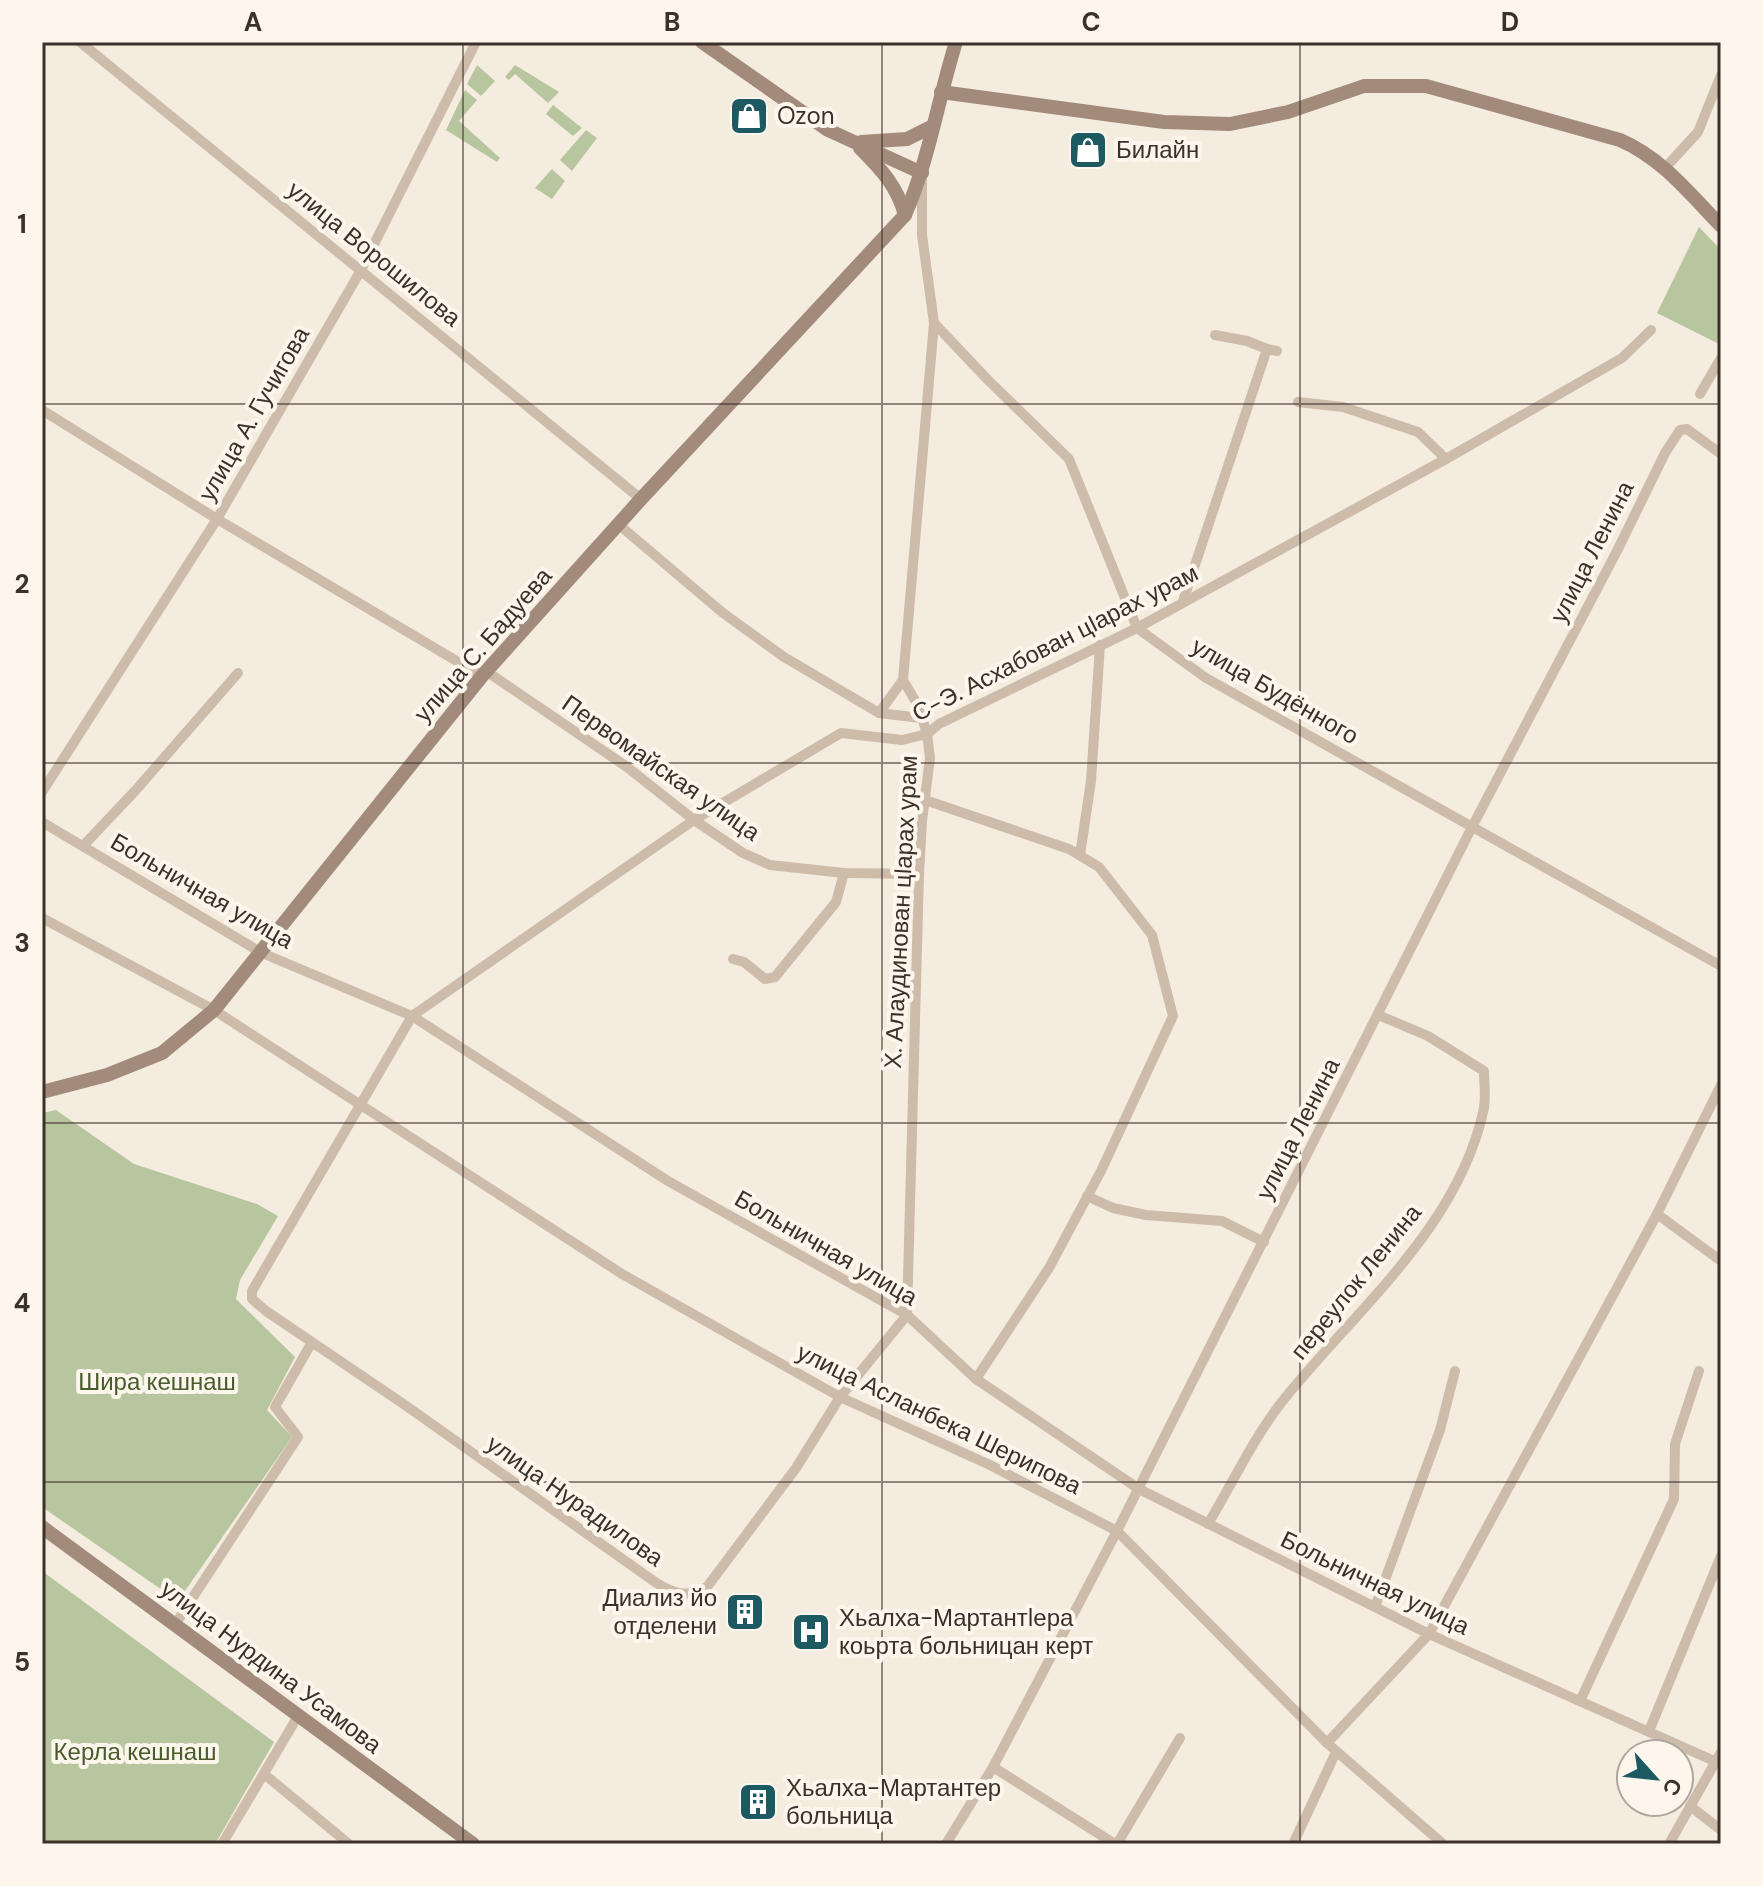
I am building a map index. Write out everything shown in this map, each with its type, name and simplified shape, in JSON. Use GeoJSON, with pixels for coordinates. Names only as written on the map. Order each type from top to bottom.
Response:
{"type":"FeatureCollection","features":[{"type":"Feature","properties":{"kind":"main road"},"geometry":{"type":"LineString","coordinates":[[702,42],[828,130],[922,173]]}},
{"type":"Feature","properties":{"kind":"main road","name":"улица С. Бадуева"},"geometry":{"type":"LineString","coordinates":[[42,1092],[107,1075],[162,1053],[214,1010],[484,673],[905,215],[922,173],[956,42]]}},
{"type":"Feature","properties":{"kind":"main road"},"geometry":{"type":"LineString","coordinates":[[941,92],[1164,122],[1230,124],[1288,112],[1364,86],[1426,86],[1620,140],[1641,149],[1665,168],[1721,226]]}},
{"type":"Feature","properties":{"kind":"main road"},"geometry":{"type":"LineString","coordinates":[[854,142],[907,139],[933,126]]}},
{"type":"Feature","properties":{"kind":"main road"},"geometry":{"type":"LineString","coordinates":[[854,142],[891,181],[900,196],[905,215]]}},
{"type":"Feature","properties":{"kind":"main road","name":"улица Нурдина Усамова"},"geometry":{"type":"LineString","coordinates":[[42,1527],[473,1844]]}},
{"type":"Feature","properties":{"kind":"street","name":"улица Ворошилова"},"geometry":{"type":"LineString","coordinates":[[80,42],[641,499]]}},
{"type":"Feature","properties":{"kind":"street","name":"улица А. Гучигова"},"geometry":{"type":"LineString","coordinates":[[42,792],[217,519],[361,270],[476,42]]}},
{"type":"Feature","properties":{"kind":"street"},"geometry":{"type":"LineString","coordinates":[[1665,168],[1698,132],[1721,75]]}},
{"type":"Feature","properties":{"kind":"street"},"geometry":{"type":"LineString","coordinates":[[879,713],[903,680],[934,323],[922,235],[922,173]]}},
{"type":"Feature","properties":{"kind":"street"},"geometry":{"type":"LineString","coordinates":[[934,323],[1069,459],[1137,628]]}},
{"type":"Feature","properties":{"kind":"street","name":"С-Э. Асхабован цIарах урам"},"geometry":{"type":"LineString","coordinates":[[312,1342],[266,1311],[252,1299],[252,1291],[412,1016],[694,820],[841,733],[902,740],[927,734],[939,724],[1137,628],[1446,459],[1622,358],[1651,330]]}},
{"type":"Feature","properties":{"kind":"street"},"geometry":{"type":"LineString","coordinates":[[1183,601],[1272,350],[1215,335]]}},
{"type":"Feature","properties":{"kind":"street"},"geometry":{"type":"LineString","coordinates":[[1700,394],[1721,358]]}},
{"type":"Feature","properties":{"kind":"street"},"geometry":{"type":"LineString","coordinates":[[1298,402],[1343,407],[1418,432],[1446,459]]}},
{"type":"Feature","properties":{"kind":"street","name":"Первомайская улица"},"geometry":{"type":"LineString","coordinates":[[42,410],[217,519],[484,673],[627,767],[694,820],[743,853],[770,865],[844,873],[919,874]]}},
{"type":"Feature","properties":{"kind":"street","name":"улица Ленина"},"geometry":{"type":"LineString","coordinates":[[946,1844],[993,1767],[1139,1489],[1472,827],[1611,563],[1665,453],[1680,430],[1687,429],[1721,454]]}},
{"type":"Feature","properties":{"kind":"street"},"geometry":{"type":"LineString","coordinates":[[618,524],[723,613],[826,683],[879,713],[921,718]]}},
{"type":"Feature","properties":{"kind":"street","name":"улица Будённого"},"geometry":{"type":"LineString","coordinates":[[1137,628],[1206,678],[1721,966]]}},
{"type":"Feature","properties":{"kind":"street"},"geometry":{"type":"LineString","coordinates":[[1080,855],[1091,781],[1100,645]]}},
{"type":"Feature","properties":{"kind":"street"},"geometry":{"type":"LineString","coordinates":[[83,846],[238,673]]}},
{"type":"Feature","properties":{"kind":"street","name":"Х. Алаудинован цIарах урам"},"geometry":{"type":"LineString","coordinates":[[903,680],[919,707],[930,758],[919,874],[907,1315]]}},
{"type":"Feature","properties":{"kind":"street"},"geometry":{"type":"LineString","coordinates":[[925,800],[1069,849],[1099,867],[1152,935],[1173,1016],[1049,1268],[976,1379]]}},
{"type":"Feature","properties":{"kind":"street","name":"Больничная улица"},"geometry":{"type":"LineString","coordinates":[[42,822],[262,953],[412,1016],[668,1181],[907,1315],[976,1379],[1139,1489],[1429,1634],[1719,1759]]}},
{"type":"Feature","properties":{"kind":"street"},"geometry":{"type":"LineString","coordinates":[[733,959],[744,962],[765,979],[775,977],[836,902],[844,873]]}},
{"type":"Feature","properties":{"kind":"street","name":"улица Асланбека Шерипова"},"geometry":{"type":"LineString","coordinates":[[42,918],[214,1010],[622,1274],[840,1397],[990,1465],[1117,1531],[1336,1752],[1443,1844]]}},
{"type":"Feature","properties":{"kind":"street","name":"переулок Ленина"},"geometry":{"type":"LineString","coordinates":[[1208,1524],[1279,1406],[1408,1256],[1447,1201],[1470,1150],[1484,1106],[1484,1071],[1428,1036],[1378,1015]]}},
{"type":"Feature","properties":{"kind":"street"},"geometry":{"type":"LineString","coordinates":[[1327,1743],[1429,1634],[1657,1214],[1721,1085]]}},
{"type":"Feature","properties":{"kind":"street"},"geometry":{"type":"LineString","coordinates":[[1087,1196],[1113,1208],[1146,1215],[1222,1221],[1264,1242]]}},
{"type":"Feature","properties":{"kind":"street"},"geometry":{"type":"LineString","coordinates":[[1657,1214],[1721,1261]]}},
{"type":"Feature","properties":{"kind":"street"},"geometry":{"type":"LineString","coordinates":[[840,1397],[907,1315]]}},
{"type":"Feature","properties":{"kind":"street"},"geometry":{"type":"LineString","coordinates":[[176,1623],[298,1437],[275,1407],[312,1342]]}},
{"type":"Feature","properties":{"kind":"street","name":"улица Нурадилова"},"geometry":{"type":"LineString","coordinates":[[312,1342],[668,1591],[683,1595],[694,1594],[707,1587],[796,1468],[840,1397]]}},
{"type":"Feature","properties":{"kind":"street"},"geometry":{"type":"LineString","coordinates":[[1375,1607],[1440,1430],[1455,1371]]}},
{"type":"Feature","properties":{"kind":"street"},"geometry":{"type":"LineString","coordinates":[[1580,1701],[1674,1499],[1675,1444],[1699,1371]]}},
{"type":"Feature","properties":{"kind":"street"},"geometry":{"type":"LineString","coordinates":[[1649,1731],[1721,1556]]}},
{"type":"Feature","properties":{"kind":"street"},"geometry":{"type":"LineString","coordinates":[[222,1844],[298,1716]]}},
{"type":"Feature","properties":{"kind":"street"},"geometry":{"type":"LineString","coordinates":[[993,1767],[1116,1844],[1180,1738]]}},
{"type":"Feature","properties":{"kind":"street"},"geometry":{"type":"LineString","coordinates":[[1293,1844],[1336,1752]]}},
{"type":"Feature","properties":{"kind":"street"},"geometry":{"type":"LineString","coordinates":[[1695,1798],[1719,1759]]}},
{"type":"Feature","properties":{"kind":"street"},"geometry":{"type":"LineString","coordinates":[[264,1774],[349,1844]]}},
{"type":"Feature","properties":{"kind":"street"},"geometry":{"type":"LineString","coordinates":[[1695,1810],[1721,1830]]}},
{"type":"Feature","properties":{"kind":"street"},"geometry":{"type":"LineString","coordinates":[[1669,1844],[1683,1818]]}},
{"type":"Feature","properties":{"kind":"green space"},"geometry":{"type":"Polygon","coordinates":[[[477,65],[495,81],[481,96],[467,84],[477,65]]]}},
{"type":"Feature","properties":{"kind":"green space"},"geometry":{"type":"Polygon","coordinates":[[[515,65],[559,92],[548,103],[515,74],[509,80],[505,77],[515,65]]]}},
{"type":"Feature","properties":{"kind":"green space"},"geometry":{"type":"Polygon","coordinates":[[[465,90],[477,100],[459,121],[500,158],[497,162],[446,130],[465,90]]]}},
{"type":"Feature","properties":{"kind":"green space"},"geometry":{"type":"Polygon","coordinates":[[[553,105],[582,128],[573,136],[546,114],[553,105]]]}},
{"type":"Feature","properties":{"kind":"green space"},"geometry":{"type":"Polygon","coordinates":[[[586,130],[597,138],[572,171],[560,160],[586,130]]]}},
{"type":"Feature","properties":{"kind":"green space"},"geometry":{"type":"Polygon","coordinates":[[[552,169],[565,181],[552,199],[535,188],[552,169]]]}},
{"type":"Feature","properties":{"kind":"green space"},"geometry":{"type":"Polygon","coordinates":[[[1699,227],[1721,250],[1721,345],[1657,313],[1699,227]]]}},
{"type":"Feature","properties":{"kind":"green space","name":"Шира кешнаш"},"geometry":{"type":"Polygon","coordinates":[[[56,1110],[134,1164],[257,1204],[278,1216],[240,1280],[236,1299],[295,1357],[267,1410],[292,1437],[178,1601],[42,1507],[42,1113],[56,1110]]]}},
{"type":"Feature","properties":{"kind":"green space","name":"Керла кешнаш"},"geometry":{"type":"Polygon","coordinates":[[[42,1571],[274,1742],[215,1844],[42,1844],[42,1571]]]}},
{"type":"Feature","properties":{"kind":"place","name":"Ozon"},"geometry":{"type":"Point","coordinates":[749,116]}},
{"type":"Feature","properties":{"kind":"place","name":"Билайн"},"geometry":{"type":"Point","coordinates":[1088,150]}},
{"type":"Feature","properties":{"kind":"place","name":"Диализ йо отделени"},"geometry":{"type":"Point","coordinates":[745,1612]}},
{"type":"Feature","properties":{"kind":"place","name":"Хьалха-МартантIера коьрта больницан керт"},"geometry":{"type":"Point","coordinates":[811,1632]}},
{"type":"Feature","properties":{"kind":"place","name":"Хьалха-Мартантер больница"},"geometry":{"type":"Point","coordinates":[758,1802]}}]}
